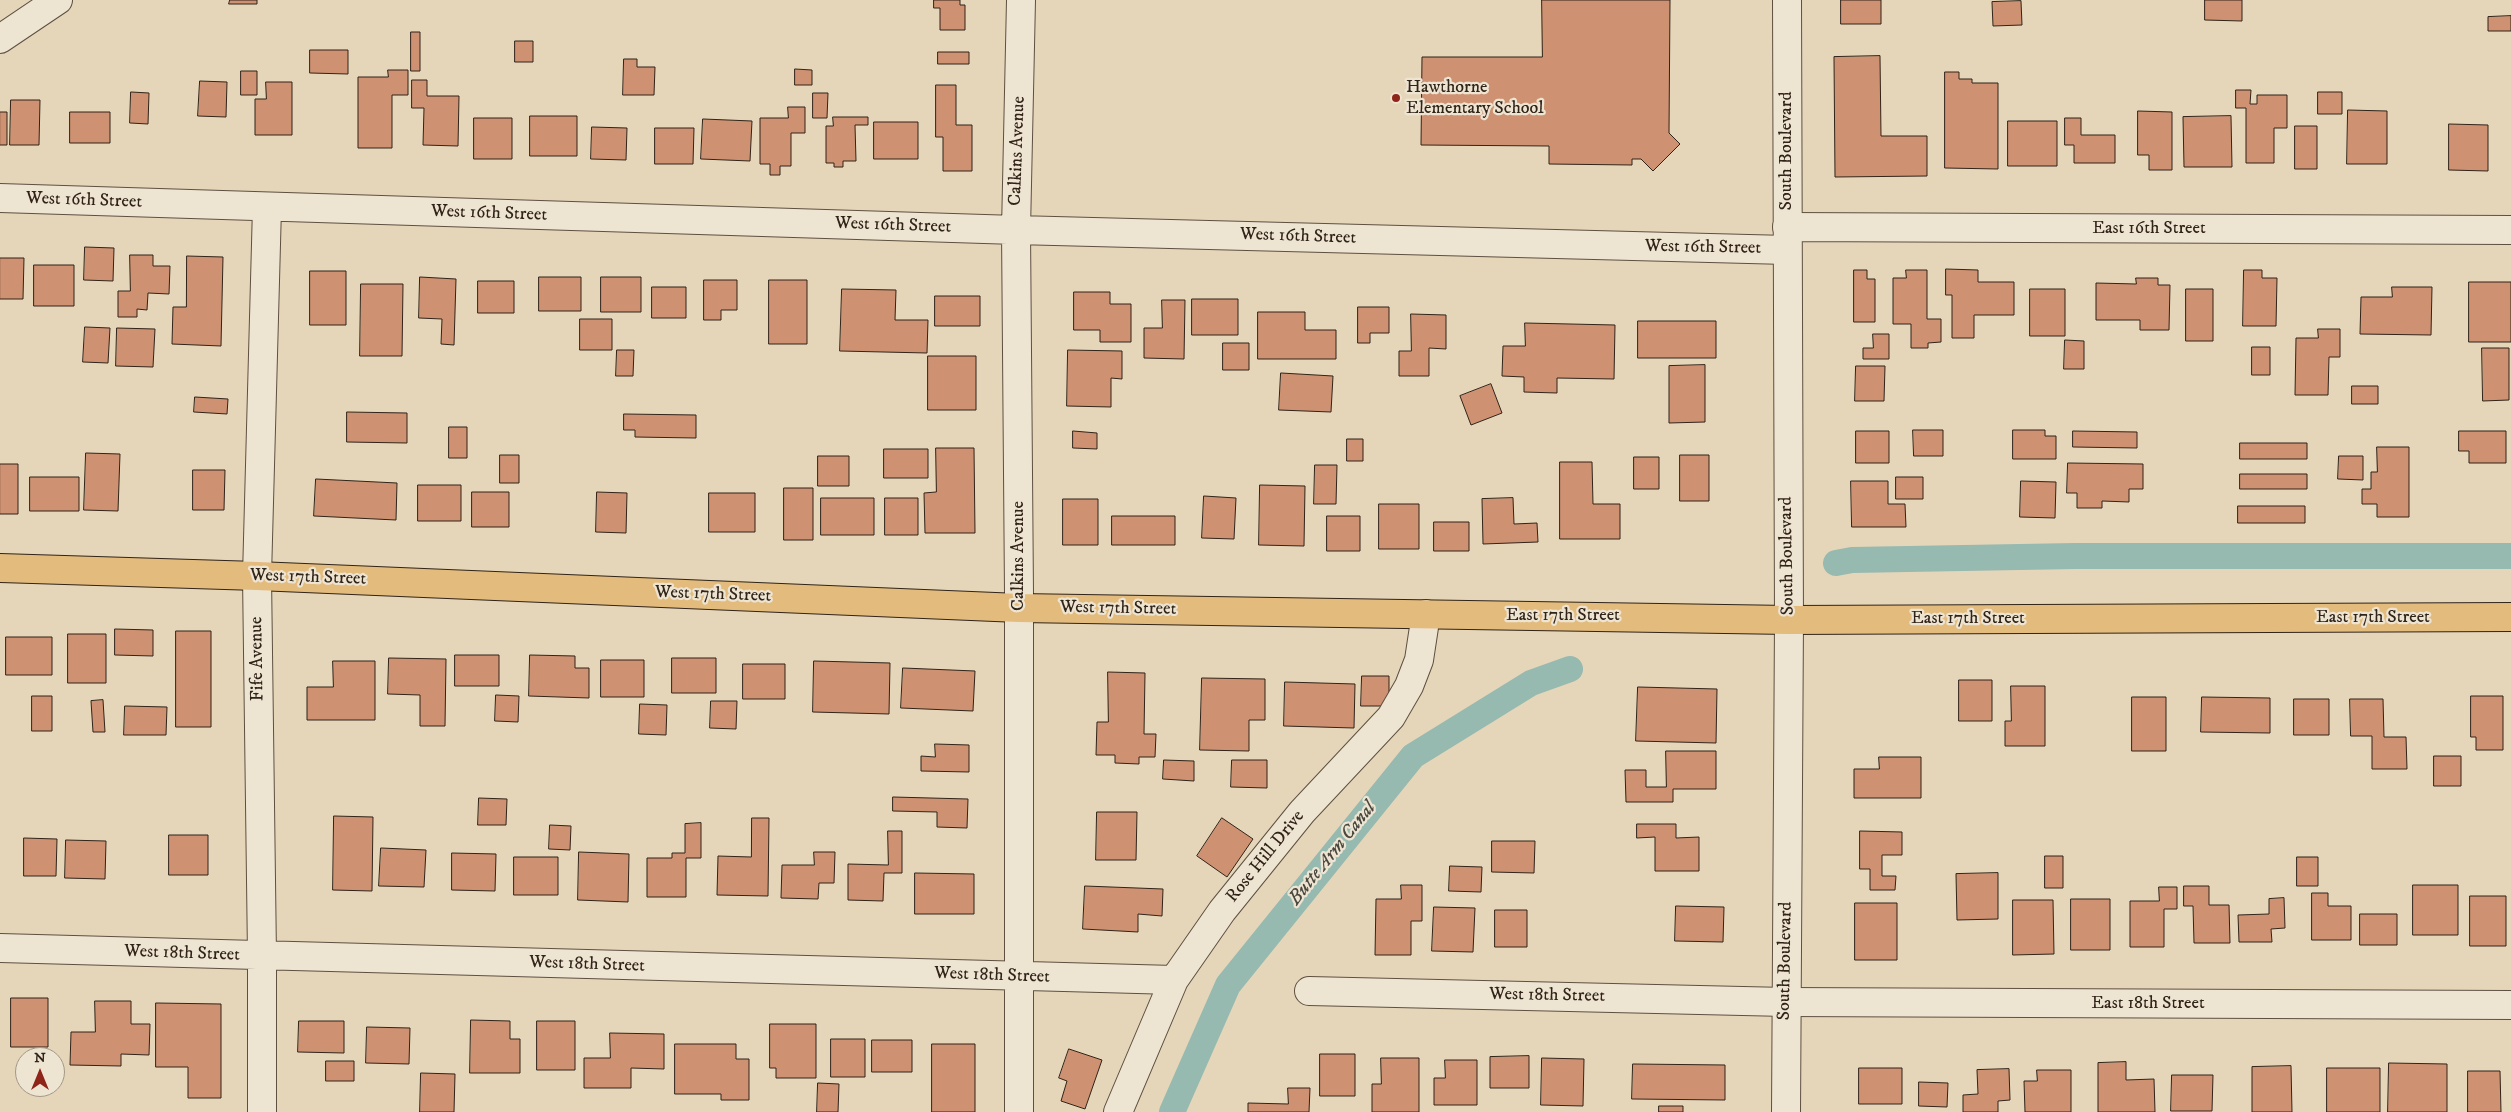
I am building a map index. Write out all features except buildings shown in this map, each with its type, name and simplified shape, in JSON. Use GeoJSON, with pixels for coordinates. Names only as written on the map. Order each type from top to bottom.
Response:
{"type":"FeatureCollection","features":[{"type":"Feature","properties":{"kind":"main road","name":"West 17th Street"},"geometry":{"type":"LineString","coordinates":[[0,568],[257,576],[1019,608],[1426,614]]}},
{"type":"Feature","properties":{"kind":"main road","name":"East 17th Street"},"geometry":{"type":"LineString","coordinates":[[1426,614],[1789,620],[2511,617]]}},
{"type":"Feature","properties":{"kind":"street"},"geometry":{"type":"LineString","coordinates":[[0,39],[58,0]]}},
{"type":"Feature","properties":{"kind":"street","name":"Calkins Avenue"},"geometry":{"type":"LineString","coordinates":[[1019,1112],[1019,608],[1016,230],[1021,0]]}},
{"type":"Feature","properties":{"kind":"street","name":"South Boulevard"},"geometry":{"type":"LineString","coordinates":[[1786,1112],[1789,620],[1787,0]]}},
{"type":"Feature","properties":{"kind":"street","name":"West 16th Street"},"geometry":{"type":"LineString","coordinates":[[0,198],[1016,230],[1787,239]]}},
{"type":"Feature","properties":{"kind":"street","name":"Fife Avenue"},"geometry":{"type":"LineString","coordinates":[[262,1112],[257,576],[267,207]]}},
{"type":"Feature","properties":{"kind":"street","name":"East 16th Street"},"geometry":{"type":"LineString","coordinates":[[1787,239],[2511,230]]}},
{"type":"Feature","properties":{"kind":"street","name":"Rose Hill Drive"},"geometry":{"type":"LineString","coordinates":[[1118,1112],[1174,980],[1222,912],[1283,835],[1390,717],[1409,686],[1419,660],[1426,614]]}},
{"type":"Feature","properties":{"kind":"street","name":"West 18th Street"},"geometry":{"type":"LineString","coordinates":[[0,948],[1174,980]]}},
{"type":"Feature","properties":{"kind":"street","name":"West 18th Street"},"geometry":{"type":"LineString","coordinates":[[1309,991],[1786,1002]]}},
{"type":"Feature","properties":{"kind":"street","name":"East 18th Street"},"geometry":{"type":"LineString","coordinates":[[1786,1002],[2511,1006]]}},
{"type":"Feature","properties":{"kind":"waterway"},"geometry":{"type":"LineString","coordinates":[[1836,563],[1852,560],[2076,556],[2511,556]]}},
{"type":"Feature","properties":{"kind":"waterway","name":"Butte Arm Canal"},"geometry":{"type":"LineString","coordinates":[[1172,1112],[1228,985],[1413,756],[1531,683],[1570,669]]}},
{"type":"Feature","properties":{"kind":"place","name":"Hawthorne Elementary School"},"geometry":{"type":"Point","coordinates":[1396,98]}}]}
